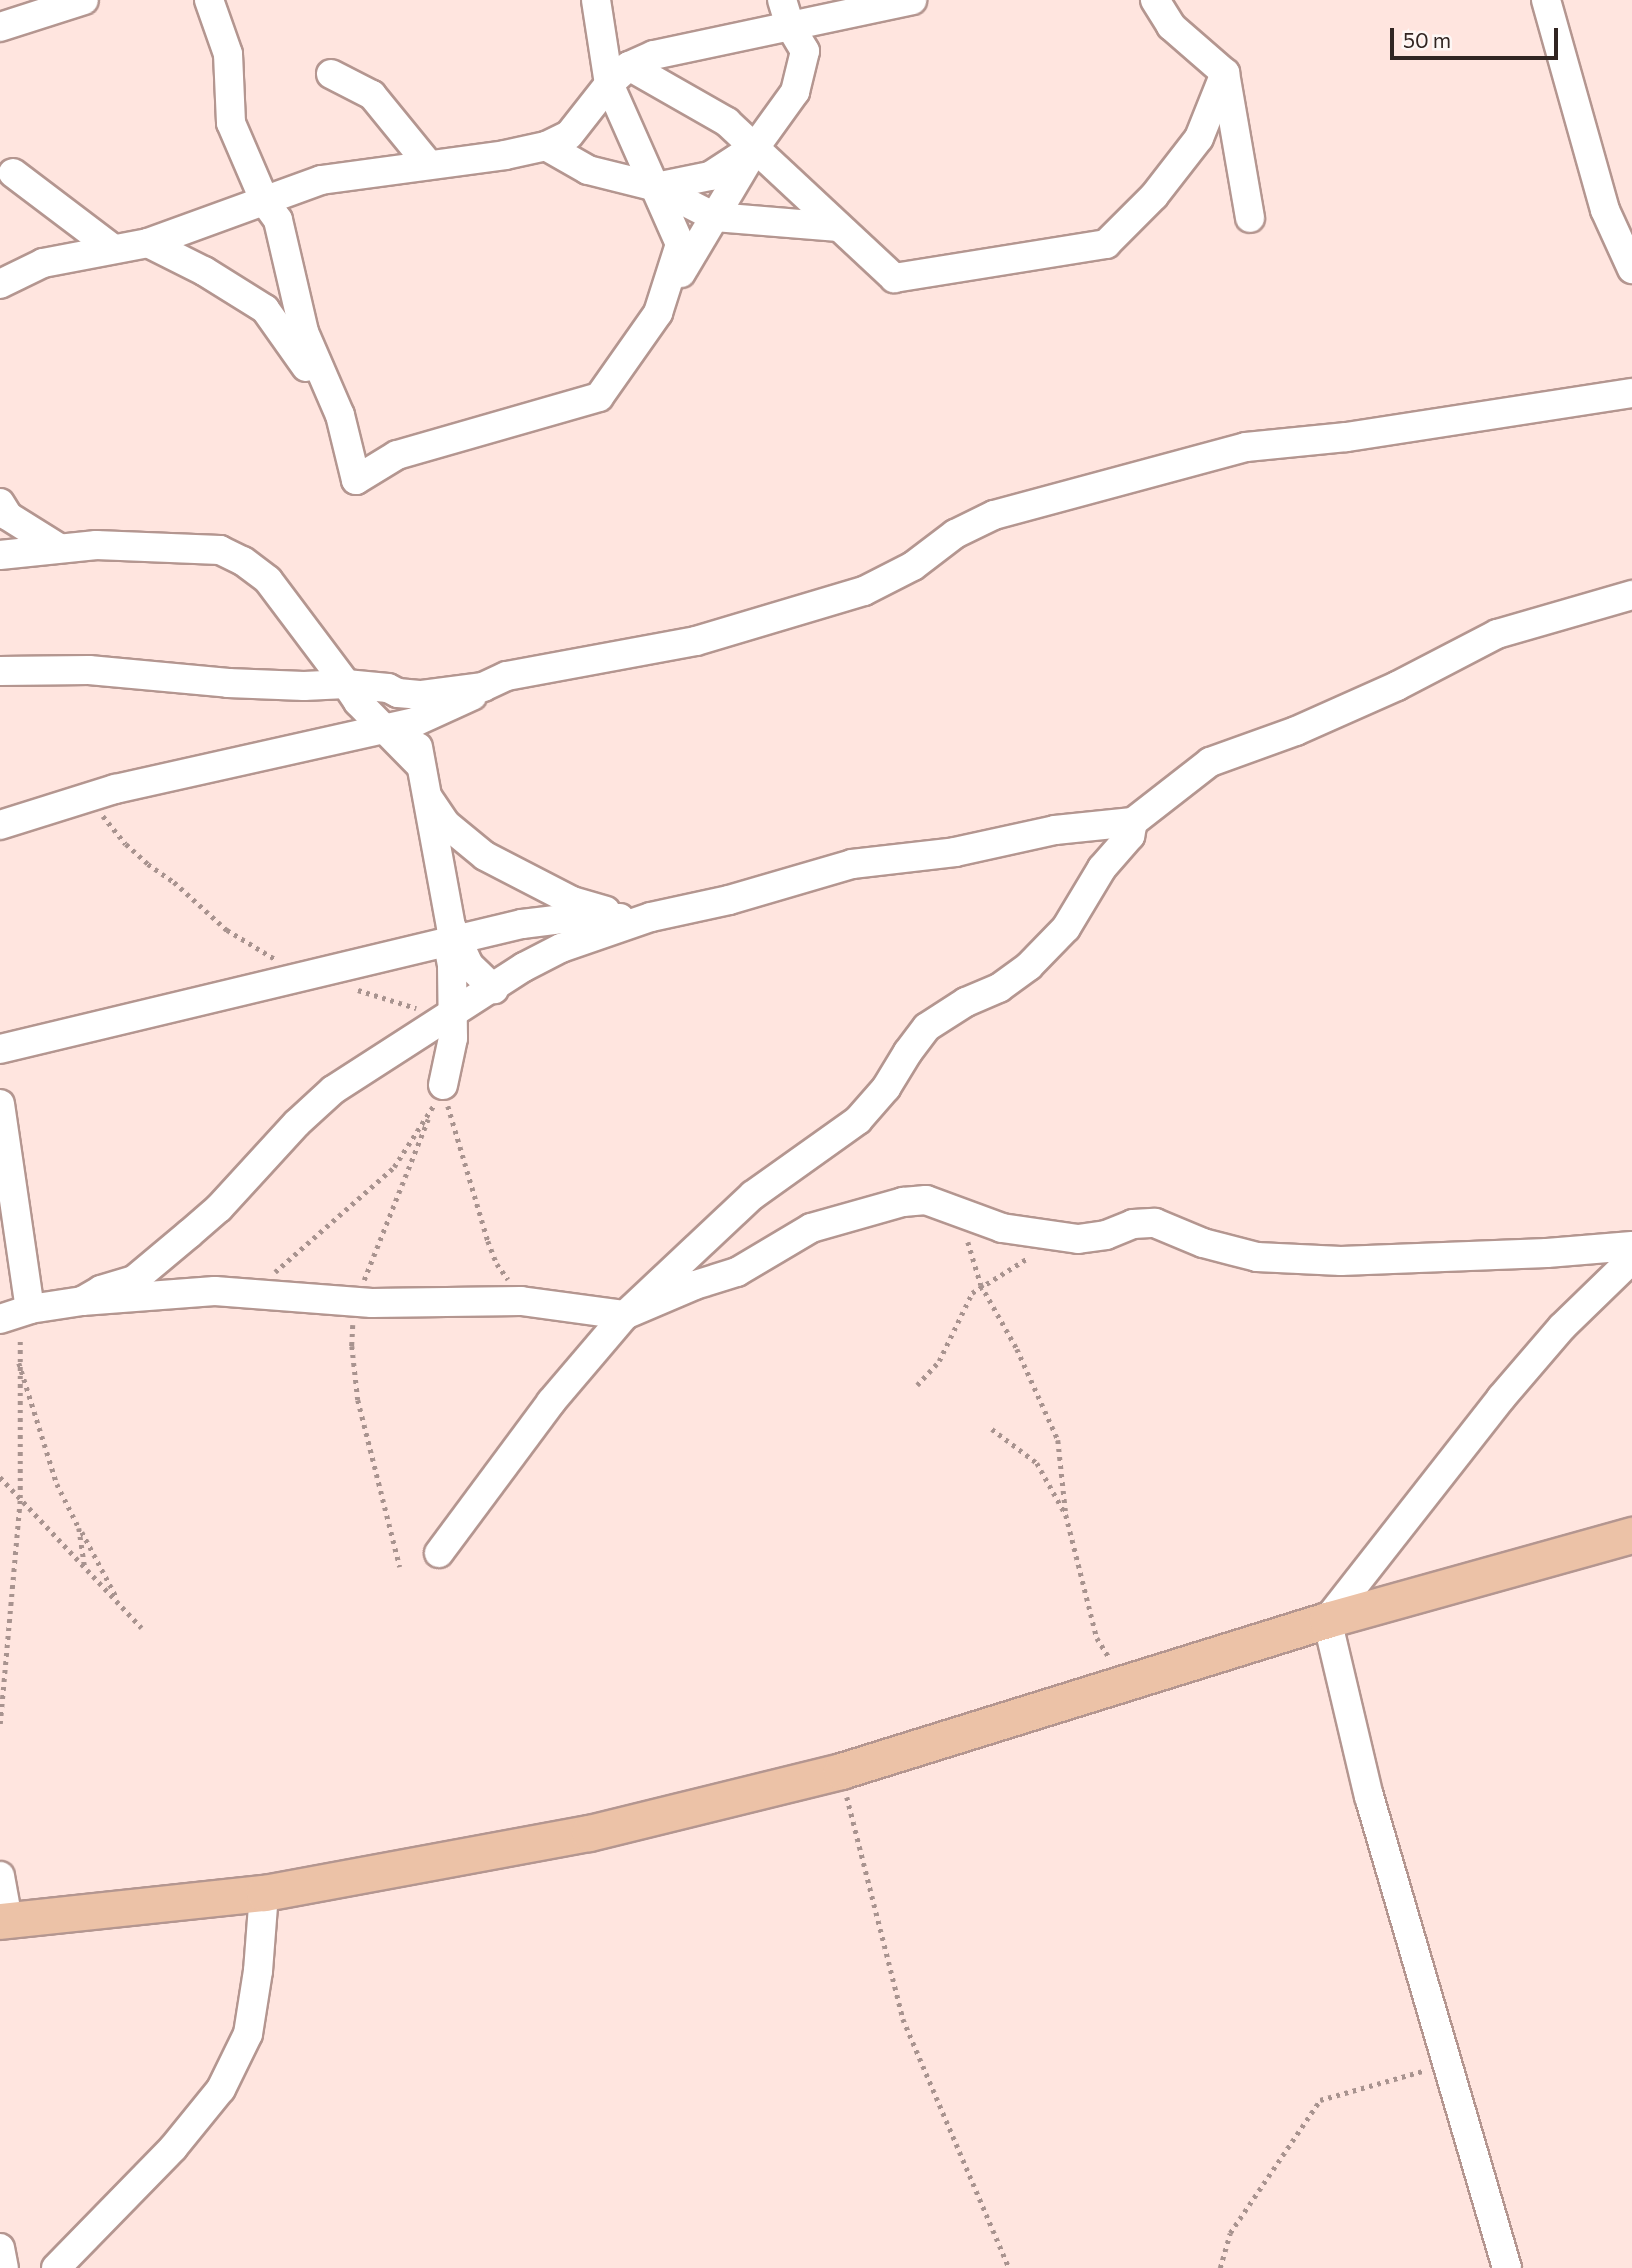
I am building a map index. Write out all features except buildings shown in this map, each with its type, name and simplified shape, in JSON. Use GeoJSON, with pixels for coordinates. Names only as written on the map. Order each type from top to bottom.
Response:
{"type":"FeatureCollection","features":[{"type":"Feature","properties":{"kind":"main road"},"geometry":{"type":"LineString","coordinates":[[4,1920],[264,1894],[589,1833],[841,1772],[1327,1620],[1632,1535]]}},
{"type":"Feature","properties":{"kind":"street"},"geometry":{"type":"LineString","coordinates":[[0,27],[84,0]]}},
{"type":"Feature","properties":{"kind":"street"},"geometry":{"type":"LineString","coordinates":[[209,0],[228,54],[231,123],[265,202],[278,220],[304,332],[340,415],[356,480],[397,454],[599,397],[658,313],[757,146],[795,92],[805,51],[786,13]]}},
{"type":"Feature","properties":{"kind":"street"},"geometry":{"type":"LineString","coordinates":[[596,0],[656,187],[680,244],[658,313]]}},
{"type":"Feature","properties":{"kind":"street"},"geometry":{"type":"LineString","coordinates":[[0,284],[43,263],[148,243],[321,180],[505,155],[546,146],[569,135],[619,75],[654,55],[786,13],[912,0]]}},
{"type":"Feature","properties":{"kind":"street"},"geometry":{"type":"LineString","coordinates":[[1155,0],[1171,26],[1225,73],[1250,218]]}},
{"type":"Feature","properties":{"kind":"street"},"geometry":{"type":"LineString","coordinates":[[1546,0],[1605,210],[1632,269]]}},
{"type":"Feature","properties":{"kind":"street"},"geometry":{"type":"LineString","coordinates":[[619,75],[727,122],[757,146],[836,226],[894,278],[1106,244],[1154,196],[1199,138],[1225,73]]}},
{"type":"Feature","properties":{"kind":"street"},"geometry":{"type":"LineString","coordinates":[[331,74],[373,95],[429,165]]}},
{"type":"Feature","properties":{"kind":"street"},"geometry":{"type":"LineString","coordinates":[[546,146],[588,170],[656,187],[715,217],[836,226]]}},
{"type":"Feature","properties":{"kind":"street"},"geometry":{"type":"LineString","coordinates":[[656,187],[710,176],[757,146]]}},
{"type":"Feature","properties":{"kind":"street"},"geometry":{"type":"LineString","coordinates":[[13,173],[113,248]]}},
{"type":"Feature","properties":{"kind":"street"},"geometry":{"type":"LineString","coordinates":[[148,243],[204,271],[265,309],[340,415]]}},
{"type":"Feature","properties":{"kind":"street"},"geometry":{"type":"LineString","coordinates":[[0,671],[89,670],[228,682],[304,686],[346,684],[422,695],[483,687],[518,674],[584,664],[696,641],[864,591],[913,566],[955,534],[994,515],[1246,447],[1347,437],[1632,393]]}},
{"type":"Feature","properties":{"kind":"street"},"geometry":{"type":"LineString","coordinates":[[0,503],[8,516],[59,548]]}},
{"type":"Feature","properties":{"kind":"street"},"geometry":{"type":"LineString","coordinates":[[0,555],[96,545],[220,550],[243,561],[268,580],[358,702],[419,764]]}},
{"type":"Feature","properties":{"kind":"street"},"geometry":{"type":"LineString","coordinates":[[82,1301],[101,1290],[134,1279],[219,1208],[318,1101],[360,1071],[494,989],[524,967],[561,948],[651,917],[729,901],[852,864],[955,852],[1055,830],[1133,822],[1210,762],[1296,731],[1397,686],[1497,634],[1632,595]]}},
{"type":"Feature","properties":{"kind":"street"},"geometry":{"type":"LineString","coordinates":[[0,825],[115,789],[415,722],[463,701],[483,687]]}},
{"type":"Feature","properties":{"kind":"street"},"geometry":{"type":"LineString","coordinates":[[398,693],[415,722],[419,764],[427,795],[452,942],[453,1038],[443,1085]]}},
{"type":"Feature","properties":{"kind":"street"},"geometry":{"type":"LineString","coordinates":[[427,795],[446,824],[485,856],[572,901],[607,911],[651,917]]}},
{"type":"Feature","properties":{"kind":"street"},"geometry":{"type":"LineString","coordinates":[[439,1553],[551,1402],[625,1315],[753,1195],[858,1120],[886,1088],[927,1027],[966,1002],[999,988],[1029,966],[1066,928],[1102,868],[1130,836],[1133,822]]}},
{"type":"Feature","properties":{"kind":"street"},"geometry":{"type":"LineString","coordinates":[[0,1049],[452,942],[562,919],[651,917]]}},
{"type":"Feature","properties":{"kind":"street"},"geometry":{"type":"LineString","coordinates":[[452,942],[494,989]]}},
{"type":"Feature","properties":{"kind":"street"},"geometry":{"type":"LineString","coordinates":[[0,1104],[30,1309]]}},
{"type":"Feature","properties":{"kind":"street"},"geometry":{"type":"LineString","coordinates":[[0,1319],[30,1309],[82,1301],[215,1291],[355,1301],[521,1301],[625,1315],[695,1285],[737,1272],[811,1228],[903,1202],[926,1200],[1002,1228],[1077,1239],[1106,1235],[1133,1224],[1155,1223],[1203,1243],[1257,1257],[1341,1261],[1547,1253],[1632,1246]]}},
{"type":"Feature","properties":{"kind":"street"},"geometry":{"type":"LineString","coordinates":[[1507,2268],[1369,1797],[1327,1620],[1501,1398],[1562,1327],[1632,1259]]}},
{"type":"Feature","properties":{"kind":"street"},"geometry":{"type":"LineString","coordinates":[[0,1876],[4,1920]]}},
{"type":"Feature","properties":{"kind":"street"},"geometry":{"type":"LineString","coordinates":[[56,2268],[173,2148],[220,2089],[247,2034],[258,1971],[264,1894]]}},
{"type":"Feature","properties":{"kind":"street"},"geometry":{"type":"LineString","coordinates":[[0,2248],[4,2268]]}},
{"type":"Feature","properties":{"kind":"path"},"geometry":{"type":"LineString","coordinates":[[82,800],[97,809],[126,844],[148,864],[174,882],[227,930],[307,977]]}},
{"type":"Feature","properties":{"kind":"path"},"geometry":{"type":"LineString","coordinates":[[355,989],[410,1007],[452,1015]]}},
{"type":"Feature","properties":{"kind":"path"},"geometry":{"type":"LineString","coordinates":[[400,1567],[358,1400],[352,1346],[355,1301],[443,1085]]}},
{"type":"Feature","properties":{"kind":"path"},"geometry":{"type":"LineString","coordinates":[[443,1085],[488,1241],[497,1264],[521,1301]]}},
{"type":"Feature","properties":{"kind":"path"},"geometry":{"type":"LineString","coordinates":[[269,1277],[394,1167],[428,1119]]}},
{"type":"Feature","properties":{"kind":"path"},"geometry":{"type":"LineString","coordinates":[[951,1210],[966,1237],[981,1285],[1017,1349],[1058,1440],[1066,1515],[1097,1638],[1125,1683]]}},
{"type":"Feature","properties":{"kind":"path"},"geometry":{"type":"LineString","coordinates":[[917,1385],[939,1361],[964,1304],[981,1285],[1034,1256]]}},
{"type":"Feature","properties":{"kind":"path"},"geometry":{"type":"LineString","coordinates":[[0,1724],[20,1498],[18,1343],[30,1309]]}},
{"type":"Feature","properties":{"kind":"path"},"geometry":{"type":"LineString","coordinates":[[18,1359],[35,1404],[57,1485],[121,1606]]}},
{"type":"Feature","properties":{"kind":"path"},"geometry":{"type":"LineString","coordinates":[[992,1429],[1037,1463],[1066,1515]]}},
{"type":"Feature","properties":{"kind":"path"},"geometry":{"type":"LineString","coordinates":[[0,1477],[142,1628]]}},
{"type":"Feature","properties":{"kind":"path"},"geometry":{"type":"LineString","coordinates":[[79,1528],[85,1568]]}},
{"type":"Feature","properties":{"kind":"path"},"geometry":{"type":"LineString","coordinates":[[841,1772],[903,2019],[1009,2268]]}},
{"type":"Feature","properties":{"kind":"path"},"geometry":{"type":"LineString","coordinates":[[1220,2268],[1230,2233],[1320,2100],[1447,2064]]}}]}
